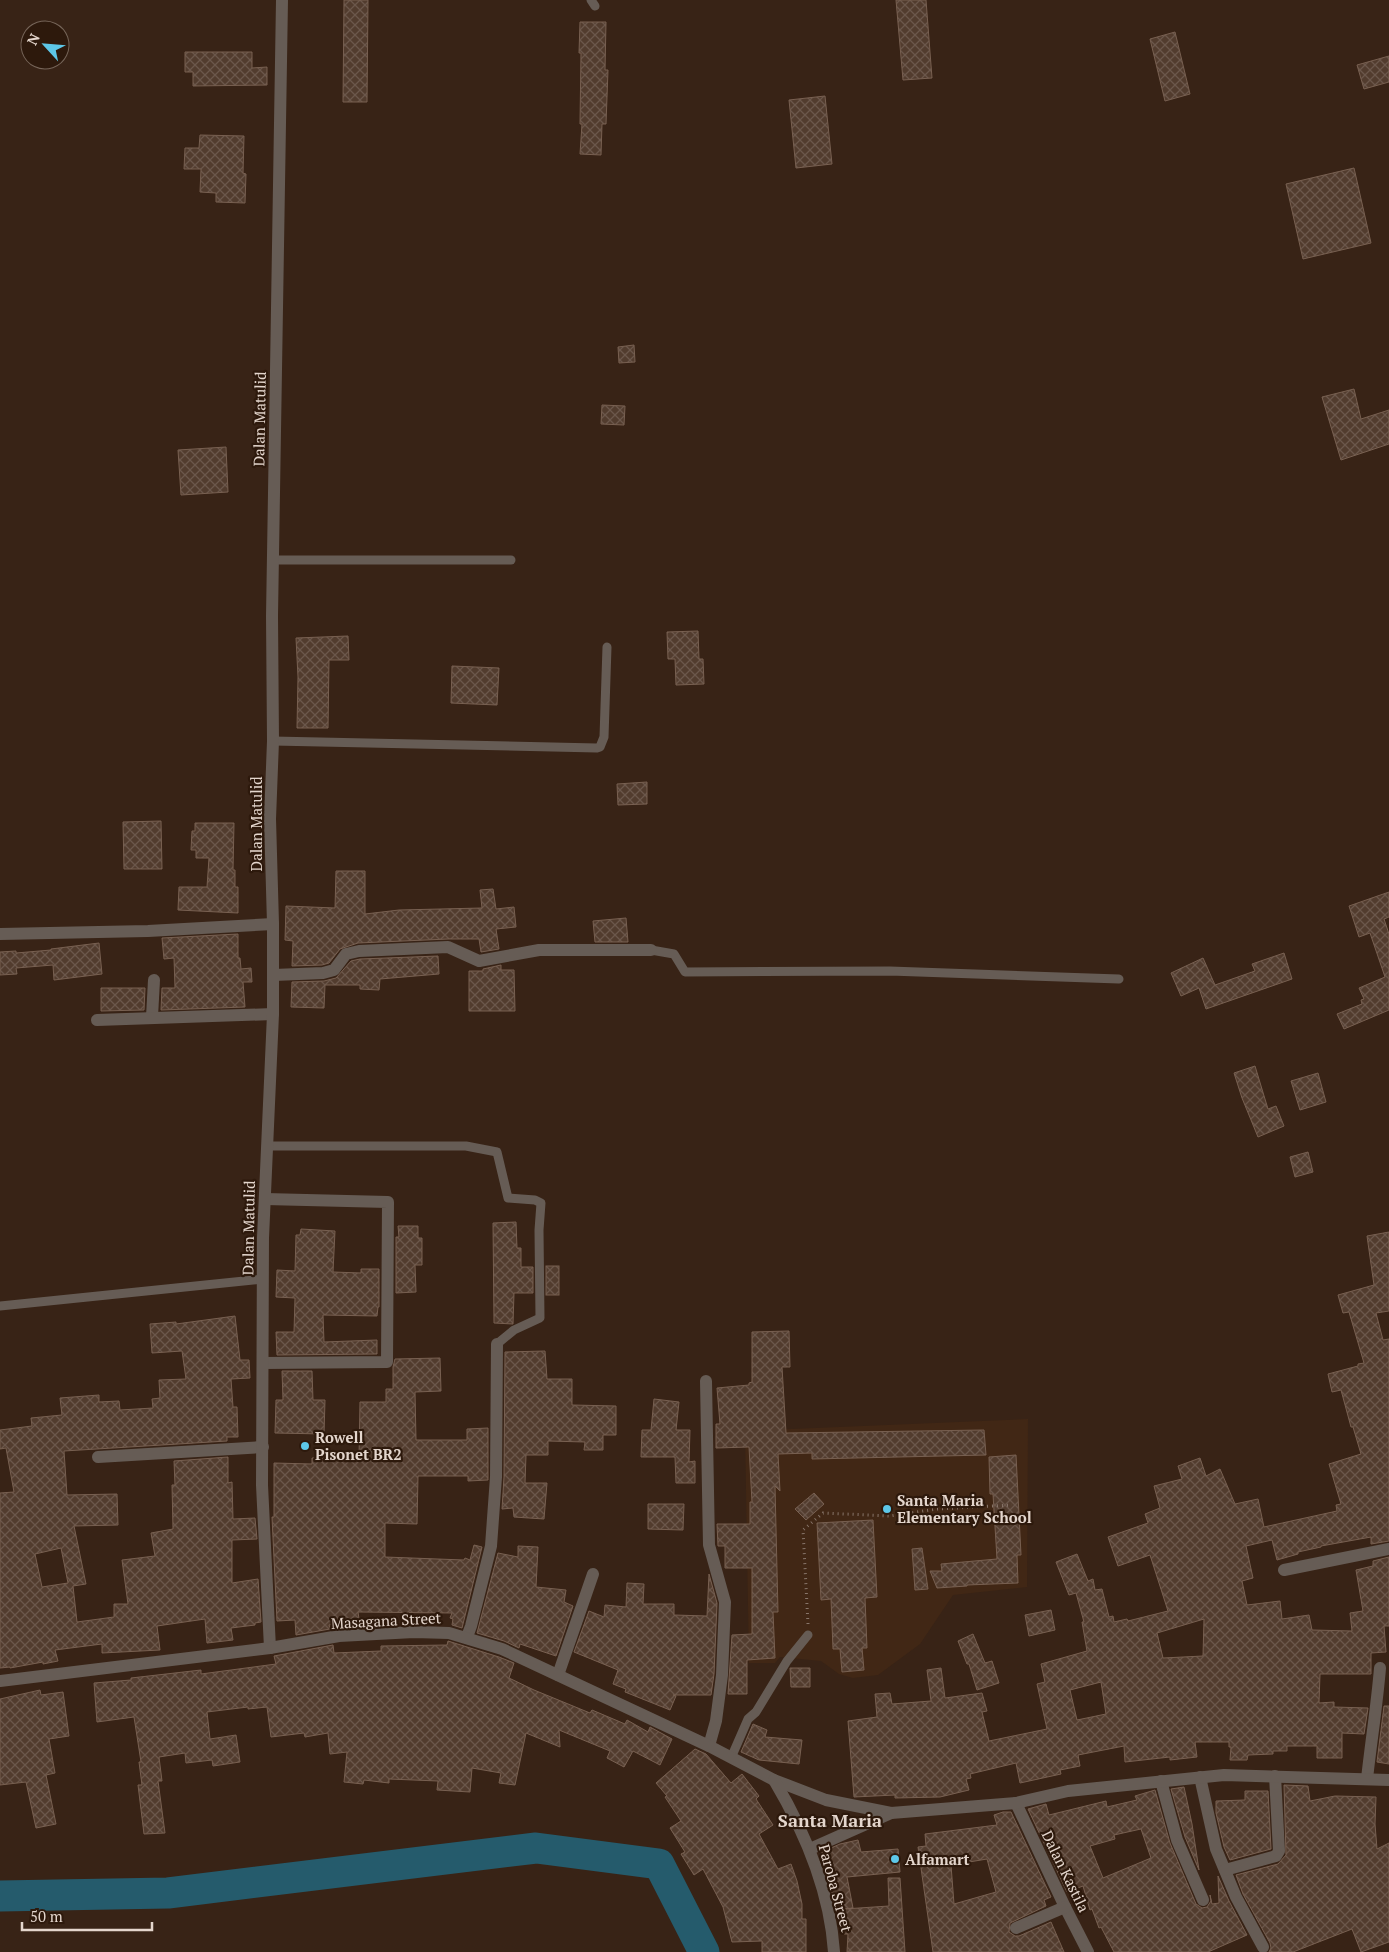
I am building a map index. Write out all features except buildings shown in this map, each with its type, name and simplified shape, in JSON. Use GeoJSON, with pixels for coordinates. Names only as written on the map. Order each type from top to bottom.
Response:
{"type":"FeatureCollection","features":[{"type":"Feature","properties":{"kind":"street","name":"Dalan Matulid"},"geometry":{"type":"LineString","coordinates":[[270,1648],[262,1447],[263,1279],[274,975],[270,820],[274,741],[272,616],[282,0]]}},
{"type":"Feature","properties":{"kind":"street"},"geometry":{"type":"LineString","coordinates":[[0,934],[273,924]]}},
{"type":"Feature","properties":{"kind":"street"},"geometry":{"type":"LineString","coordinates":[[274,975],[323,973],[334,970],[346,954],[359,952],[448,947],[479,961],[539,950],[651,950]]}},
{"type":"Feature","properties":{"kind":"street"},"geometry":{"type":"LineString","coordinates":[[152,1017],[154,980]]}},
{"type":"Feature","properties":{"kind":"street"},"geometry":{"type":"LineString","coordinates":[[97,1020],[273,1014]]}},
{"type":"Feature","properties":{"kind":"street"},"geometry":{"type":"LineString","coordinates":[[263,1363],[386,1362],[387,1292],[388,1202],[265,1199]]}},
{"type":"Feature","properties":{"kind":"street"},"geometry":{"type":"LineString","coordinates":[[467,1637],[492,1546],[496,1477],[497,1344]]}},
{"type":"Feature","properties":{"kind":"street"},"geometry":{"type":"LineString","coordinates":[[706,1381],[709,1545],[725,1602],[722,1675],[716,1721],[709,1746]]}},
{"type":"Feature","properties":{"kind":"street"},"geometry":{"type":"LineString","coordinates":[[98,1457],[262,1447]]}},
{"type":"Feature","properties":{"kind":"street"},"geometry":{"type":"LineString","coordinates":[[1284,1570],[1389,1549]]}},
{"type":"Feature","properties":{"kind":"street"},"geometry":{"type":"LineString","coordinates":[[558,1675],[593,1574]]}},
{"type":"Feature","properties":{"kind":"street","name":"Masagana Street"},"geometry":{"type":"LineString","coordinates":[[0,1681],[270,1648],[340,1636],[414,1632],[449,1633],[502,1649],[709,1746],[774,1780],[826,1800],[891,1813]]}},
{"type":"Feature","properties":{"kind":"street"},"geometry":{"type":"LineString","coordinates":[[1367,1779],[1380,1668]]}},
{"type":"Feature","properties":{"kind":"street"},"geometry":{"type":"LineString","coordinates":[[810,1849],[891,1813],[1016,1803],[1068,1791],[1224,1775],[1389,1780]]}},
{"type":"Feature","properties":{"kind":"street"},"geometry":{"type":"LineString","coordinates":[[1225,1870],[1276,1856],[1279,1851],[1275,1776]]}},
{"type":"Feature","properties":{"kind":"street"},"geometry":{"type":"LineString","coordinates":[[1200,1777],[1216,1849],[1236,1897],[1263,1947]]}},
{"type":"Feature","properties":{"kind":"street","name":"Paroba Street"},"geometry":{"type":"LineString","coordinates":[[774,1780],[791,1809],[810,1849],[833,1930],[834,1952]]}},
{"type":"Feature","properties":{"kind":"street"},"geometry":{"type":"LineString","coordinates":[[1161,1781],[1177,1840],[1203,1900]]}},
{"type":"Feature","properties":{"kind":"street","name":"Dalan Kastila"},"geometry":{"type":"LineString","coordinates":[[1016,1803],[1088,1952]]}},
{"type":"Feature","properties":{"kind":"street"},"geometry":{"type":"LineString","coordinates":[[1016,1928],[1065,1907]]}},
{"type":"Feature","properties":{"kind":"lane"},"geometry":{"type":"LineString","coordinates":[[274,560],[511,560]]}},
{"type":"Feature","properties":{"kind":"lane"},"geometry":{"type":"LineString","coordinates":[[274,741],[597,748],[600,747],[604,737],[607,647]]}},
{"type":"Feature","properties":{"kind":"lane"},"geometry":{"type":"LineString","coordinates":[[651,950],[674,954],[684,972],[890,971],[1119,979]]}},
{"type":"Feature","properties":{"kind":"lane"},"geometry":{"type":"LineString","coordinates":[[267,1146],[466,1146],[497,1152],[508,1198],[535,1200],[541,1203],[539,1230],[540,1318],[514,1330],[497,1344]]}},
{"type":"Feature","properties":{"kind":"lane"},"geometry":{"type":"LineString","coordinates":[[0,1306],[263,1279]]}},
{"type":"Feature","properties":{"kind":"lane"},"geometry":{"type":"LineString","coordinates":[[731,1758],[748,1719],[756,1712],[787,1661],[808,1635]]}},
{"type":"Feature","properties":{"kind":"path"},"geometry":{"type":"LineString","coordinates":[[808,1635],[803,1530],[823,1514],[890,1516],[937,1509],[1012,1505]]}},
{"type":"Feature","properties":{"kind":"shaded area","name":"Santa Maria Elementary School"},"geometry":{"type":"Polygon","coordinates":[[[1028,1419],[1027,1587],[953,1595],[920,1644],[878,1675],[853,1678],[839,1674],[821,1661],[780,1657],[775,1663],[749,1663],[745,1431],[1028,1419]]]}},
{"type":"Feature","properties":{"kind":"waterway"},"geometry":{"type":"LineString","coordinates":[[0,1896],[168,1893],[536,1848],[659,1864],[704,1952]]}},
{"type":"Feature","properties":{"kind":"place","name":"Rowell Pisonet BR2"},"geometry":{"type":"Point","coordinates":[305,1446]}},
{"type":"Feature","properties":{"kind":"place","name":"Santa Maria Elementary School"},"geometry":{"type":"Point","coordinates":[887,1509]}},
{"type":"Feature","properties":{"kind":"place","name":"Alfamart"},"geometry":{"type":"Point","coordinates":[895,1859]}},
{"type":"Feature","properties":{"kind":"district","name":"Santa Maria"},"geometry":{"type":"Point","coordinates":[830,1820]}}]}
